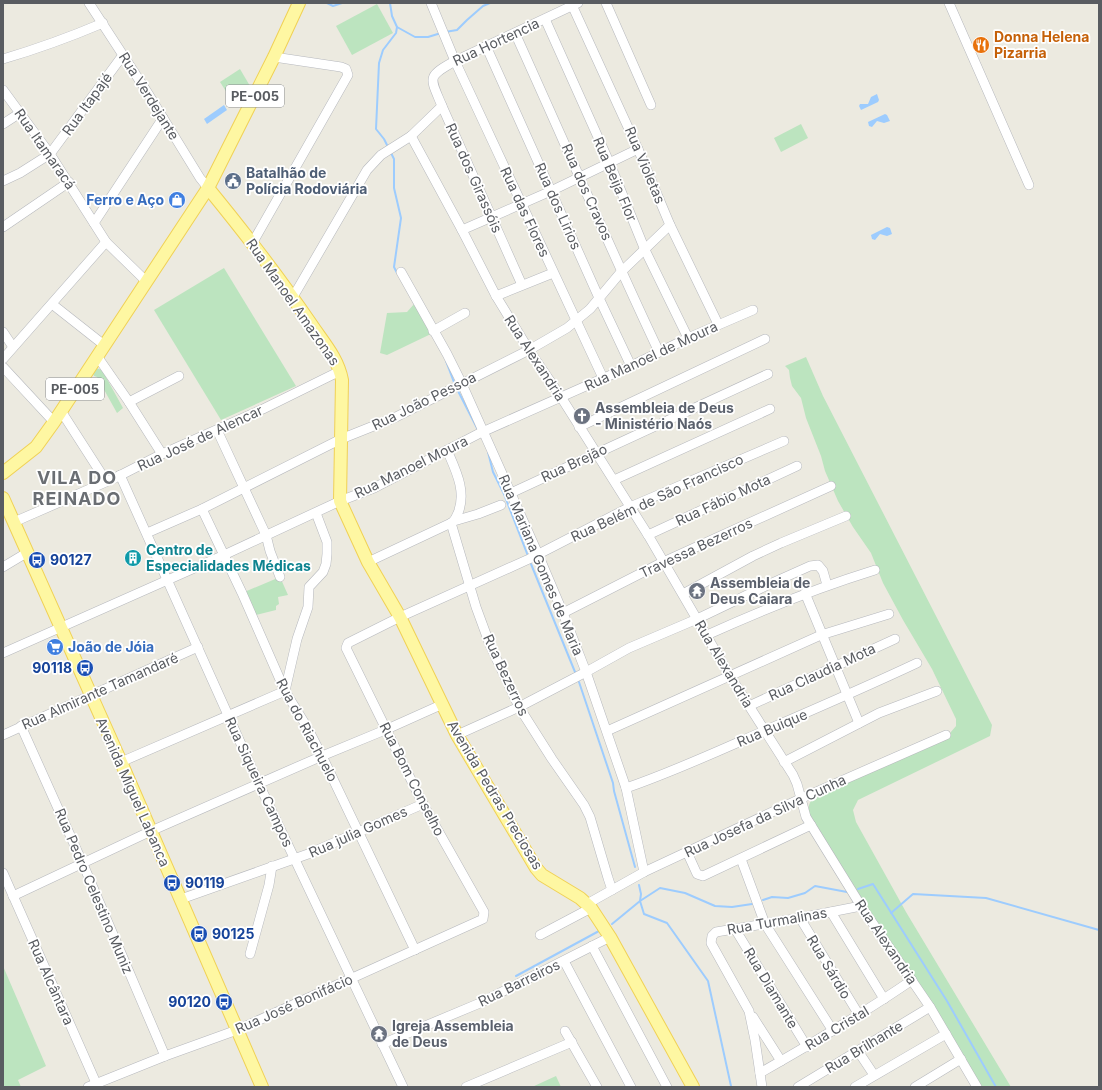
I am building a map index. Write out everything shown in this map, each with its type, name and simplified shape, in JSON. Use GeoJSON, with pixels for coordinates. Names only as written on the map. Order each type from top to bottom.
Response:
{"type":"FeatureCollection","features":[{"type":"Feature","properties":{"kind":"main road","name":"PE-005"},"geometry":{"type":"LineString","coordinates":[[3,473],[36,447],[54,422],[208,188],[274,57],[299,3]]}},
{"type":"Feature","properties":{"kind":"main road","name":"Rua Manoel Amazonas"},"geometry":{"type":"LineString","coordinates":[[208,188],[253,242],[338,363],[342,380],[340,501]]}},
{"type":"Feature","properties":{"kind":"main road","name":"Avenida Miguel Labanca"},"geometry":{"type":"LineString","coordinates":[[3,498],[151,831],[262,1087]]}},
{"type":"Feature","properties":{"kind":"main road","name":"Avenida Pedras Preciosas"},"geometry":{"type":"LineString","coordinates":[[340,501],[368,562],[400,617],[457,735],[536,868],[542,875],[580,898],[589,906],[610,937],[693,1087]]}},
{"type":"Feature","properties":{"kind":"street","name":"Rua Verdejante"},"geometry":{"type":"LineString","coordinates":[[89,3],[200,178],[208,188]]}},
{"type":"Feature","properties":{"kind":"street"},"geometry":{"type":"LineString","coordinates":[[606,3],[651,105]]}},
{"type":"Feature","properties":{"kind":"street"},"geometry":{"type":"LineString","coordinates":[[949,3],[1029,185]]}},
{"type":"Feature","properties":{"kind":"street","name":"Rua das Flores"},"geometry":{"type":"LineString","coordinates":[[432,4],[455,61],[603,378]]}},
{"type":"Feature","properties":{"kind":"street","name":"Rua Hortencia"},"geometry":{"type":"LineString","coordinates":[[437,71],[575,4]]}},
{"type":"Feature","properties":{"kind":"street","name":"Rua Violetas"},"geometry":{"type":"LineString","coordinates":[[575,4],[670,225],[718,324]]}},
{"type":"Feature","properties":{"kind":"street","name":"Rua Beija Flor"},"geometry":{"type":"LineString","coordinates":[[545,19],[610,164],[645,250],[688,338]]}},
{"type":"Feature","properties":{"kind":"street"},"geometry":{"type":"LineString","coordinates":[[3,59],[71,37],[103,23]]}},
{"type":"Feature","properties":{"kind":"street","name":"Rua dos Cravos"},"geometry":{"type":"LineString","coordinates":[[515,33],[621,272],[659,352]]}},
{"type":"Feature","properties":{"kind":"street","name":"Rua dos Lirios"},"geometry":{"type":"LineString","coordinates":[[486,46],[630,366]]}},
{"type":"Feature","properties":{"kind":"street","name":"Rua Itapajé"},"geometry":{"type":"LineString","coordinates":[[50,154],[123,55]]}},
{"type":"Feature","properties":{"kind":"street"},"geometry":{"type":"LineString","coordinates":[[253,242],[348,75],[347,71],[342,67],[274,57]]}},
{"type":"Feature","properties":{"kind":"street","name":"Rua dos Girassóis"},"geometry":{"type":"LineString","coordinates":[[437,71],[432,82],[522,285]]}},
{"type":"Feature","properties":{"kind":"street","name":"Rua Itamaracá"},"geometry":{"type":"LineString","coordinates":[[3,90],[69,182],[106,242],[147,282]]}},
{"type":"Feature","properties":{"kind":"street"},"geometry":{"type":"LineString","coordinates":[[293,297],[368,170],[389,148],[411,136],[442,106]]}},
{"type":"Feature","properties":{"kind":"street"},"geometry":{"type":"LineString","coordinates":[[3,124],[20,113]]}},
{"type":"Feature","properties":{"kind":"street"},"geometry":{"type":"LineString","coordinates":[[94,223],[163,118]]}},
{"type":"Feature","properties":{"kind":"street","name":"Rua Alexandria"},"geometry":{"type":"LineString","coordinates":[[411,136],[496,296],[648,535],[730,676],[793,775],[806,817],[861,906],[930,1007],[961,1059],[974,1086]]}},
{"type":"Feature","properties":{"kind":"street"},"geometry":{"type":"LineString","coordinates":[[462,230],[610,164],[638,149]]}},
{"type":"Feature","properties":{"kind":"street"},"geometry":{"type":"LineString","coordinates":[[3,181],[20,173],[50,154]]}},
{"type":"Feature","properties":{"kind":"street"},"geometry":{"type":"LineString","coordinates":[[3,227],[69,182]]}},
{"type":"Feature","properties":{"kind":"street","name":"Rua João Pessoa"},"geometry":{"type":"LineString","coordinates":[[147,533],[245,488],[341,439],[396,417],[529,350],[567,328],[590,309],[621,272],[670,225]]}},
{"type":"Feature","properties":{"kind":"street"},"geometry":{"type":"LineString","coordinates":[[3,359],[106,242]]}},
{"type":"Feature","properties":{"kind":"street","name":"Rua Mariana Gomes de Maria"},"geometry":{"type":"LineString","coordinates":[[401,272],[447,354],[461,384],[478,434],[511,493],[563,613],[586,672],[626,788],[644,872]]}},
{"type":"Feature","properties":{"kind":"street"},"geometry":{"type":"LineString","coordinates":[[496,296],[553,273]]}},
{"type":"Feature","properties":{"kind":"street"},"geometry":{"type":"LineString","coordinates":[[52,304],[104,345]]}},
{"type":"Feature","properties":{"kind":"street","name":"Rua Manoel de Moura"},"geometry":{"type":"LineString","coordinates":[[478,434],[630,366],[718,324],[753,310]]}},
{"type":"Feature","properties":{"kind":"street"},"geometry":{"type":"LineString","coordinates":[[433,331],[465,313]]}},
{"type":"Feature","properties":{"kind":"street"},"geometry":{"type":"LineString","coordinates":[[3,332],[13,347]]}},
{"type":"Feature","properties":{"kind":"street"},"geometry":{"type":"LineString","coordinates":[[579,427],[765,339]]}},
{"type":"Feature","properties":{"kind":"street"},"geometry":{"type":"LineString","coordinates":[[96,356],[130,402],[162,454]]}},
{"type":"Feature","properties":{"kind":"street"},"geometry":{"type":"LineString","coordinates":[[3,367],[54,422]]}},
{"type":"Feature","properties":{"kind":"street","name":"Rua José de Alencar"},"geometry":{"type":"LineString","coordinates":[[14,522],[106,482],[162,454],[263,409],[340,370]]}},
{"type":"Feature","properties":{"kind":"street","name":"Rua Brejão"},"geometry":{"type":"LineString","coordinates":[[511,493],[768,374]]}},
{"type":"Feature","properties":{"kind":"street"},"geometry":{"type":"LineString","coordinates":[[130,402],[179,376]]}},
{"type":"Feature","properties":{"kind":"street"},"geometry":{"type":"LineString","coordinates":[[614,480],[770,409]]}},
{"type":"Feature","properties":{"kind":"street"},"geometry":{"type":"LineString","coordinates":[[61,410],[106,482]]}},
{"type":"Feature","properties":{"kind":"street"},"geometry":{"type":"LineString","coordinates":[[217,430],[266,535],[270,551],[280,577]]}},
{"type":"Feature","properties":{"kind":"street","name":"Rua Manoel Moura"},"geometry":{"type":"LineString","coordinates":[[3,653],[340,501],[374,488],[478,434]]}},
{"type":"Feature","properties":{"kind":"street","name":"Rua Belém de São Francisco"},"geometry":{"type":"LineString","coordinates":[[348,644],[400,617],[538,554],[630,507],[784,440]]}},
{"type":"Feature","properties":{"kind":"street"},"geometry":{"type":"LineString","coordinates":[[447,450],[461,488],[462,498],[459,510],[452,522]]}},
{"type":"Feature","properties":{"kind":"street","name":"Rua Fábio Mota"},"geometry":{"type":"LineString","coordinates":[[648,535],[797,466]]}},
{"type":"Feature","properties":{"kind":"street","name":"Rua Siqueira Campos"},"geometry":{"type":"LineString","coordinates":[[120,475],[259,784],[403,1087]]}},
{"type":"Feature","properties":{"kind":"street","name":"Travessa Bezerros"},"geometry":{"type":"LineString","coordinates":[[563,613],[663,562],[831,486]]}},
{"type":"Feature","properties":{"kind":"street"},"geometry":{"type":"LineString","coordinates":[[368,562],[452,522],[501,505]]}},
{"type":"Feature","properties":{"kind":"street","name":"Rua do Riachuelo"},"geometry":{"type":"LineString","coordinates":[[202,508],[285,691],[307,727],[322,756],[415,950]]}},
{"type":"Feature","properties":{"kind":"street"},"geometry":{"type":"LineString","coordinates":[[120,762],[285,691],[297,639],[308,607],[309,587],[323,572],[326,564],[327,542],[316,513]]}},
{"type":"Feature","properties":{"kind":"street"},"geometry":{"type":"LineString","coordinates":[[683,594],[774,546],[846,516]]}},
{"type":"Feature","properties":{"kind":"street","name":"Rua Bezerros"},"geometry":{"type":"LineString","coordinates":[[452,522],[476,607],[490,645],[519,707],[552,759],[584,805],[590,817],[612,890]]}},
{"type":"Feature","properties":{"kind":"street"},"geometry":{"type":"LineString","coordinates":[[3,567],[28,552]]}},
{"type":"Feature","properties":{"kind":"street"},"geometry":{"type":"LineString","coordinates":[[457,735],[519,707],[629,648],[697,619],[810,566],[818,565],[827,585]]}},
{"type":"Feature","properties":{"kind":"street"},"geometry":{"type":"LineString","coordinates":[[707,635],[755,613],[805,593],[875,570]]}},
{"type":"Feature","properties":{"kind":"street"},"geometry":{"type":"LineString","coordinates":[[805,593],[821,635],[859,723]]}},
{"type":"Feature","properties":{"kind":"street"},"geometry":{"type":"LineString","coordinates":[[607,731],[821,635],[889,614]]}},
{"type":"Feature","properties":{"kind":"street","name":"Rua Claudia Mota"},"geometry":{"type":"LineString","coordinates":[[749,706],[895,639]]}},
{"type":"Feature","properties":{"kind":"street","name":"Rua Bom Conselho"},"geometry":{"type":"LineString","coordinates":[[348,644],[346,648],[423,804],[484,912]]}},
{"type":"Feature","properties":{"kind":"street","name":"Rua Almirante Tamandaré"},"geometry":{"type":"LineString","coordinates":[[3,735],[90,694],[198,647]]}},
{"type":"Feature","properties":{"kind":"street","name":"Rua Buique"},"geometry":{"type":"LineString","coordinates":[[626,788],[659,777],[847,696],[917,663]]}},
{"type":"Feature","properties":{"kind":"street"},"geometry":{"type":"LineString","coordinates":[[784,762],[878,713],[937,691]]}},
{"type":"Feature","properties":{"kind":"street"},"geometry":{"type":"LineString","coordinates":[[13,896],[151,831],[443,704]]}},
{"type":"Feature","properties":{"kind":"street","name":"Rua Pedro Celestino Muniz"},"geometry":{"type":"LineString","coordinates":[[21,726],[83,864],[165,1056]]}},
{"type":"Feature","properties":{"kind":"street","name":"Rua Josefa da Silva Cunha"},"geometry":{"type":"LineString","coordinates":[[540,935],[644,872],[800,799],[946,735]]}},
{"type":"Feature","properties":{"kind":"street","name":"Rua julia Gomes"},"geometry":{"type":"LineString","coordinates":[[181,900],[308,854],[423,804]]}},
{"type":"Feature","properties":{"kind":"street"},"geometry":{"type":"LineString","coordinates":[[687,852],[697,874],[701,876],[741,859],[811,825]]}},
{"type":"Feature","properties":{"kind":"street"},"geometry":{"type":"LineString","coordinates":[[741,859],[765,924],[834,1030]]}},
{"type":"Feature","properties":{"kind":"street"},"geometry":{"type":"LineString","coordinates":[[250,954],[269,885],[272,866]]}},
{"type":"Feature","properties":{"kind":"street","name":"Rua Alcântara"},"geometry":{"type":"LineString","coordinates":[[3,873],[92,1085]]}},
{"type":"Feature","properties":{"kind":"street","name":"Rua Turmalinas"},"geometry":{"type":"LineString","coordinates":[[762,1087],[749,1011],[711,943],[712,936],[716,932],[861,906]]}},
{"type":"Feature","properties":{"kind":"street","name":"Rua José Bonifácio"},"geometry":{"type":"LineString","coordinates":[[92,1085],[165,1056],[237,1030],[482,919],[484,912]]}},
{"type":"Feature","properties":{"kind":"street"},"geometry":{"type":"LineString","coordinates":[[831,912],[884,999]]}},
{"type":"Feature","properties":{"kind":"street","name":"Rua Sárdio"},"geometry":{"type":"LineString","coordinates":[[800,918],[859,1015]]}},
{"type":"Feature","properties":{"kind":"street","name":"Rua Diamante"},"geometry":{"type":"LineString","coordinates":[[735,929],[807,1047]]}},
{"type":"Feature","properties":{"kind":"street","name":"Rua Barreiros"},"geometry":{"type":"LineString","coordinates":[[382,1044],[480,1003],[610,937]]}},
{"type":"Feature","properties":{"kind":"street"},"geometry":{"type":"LineString","coordinates":[[592,946],[666,1087]]}},
{"type":"Feature","properties":{"kind":"street"},"geometry":{"type":"LineString","coordinates":[[564,961],[631,1087]]}},
{"type":"Feature","properties":{"kind":"street","name":"Rua Cristal"},"geometry":{"type":"LineString","coordinates":[[760,1073],[807,1047],[912,980]]}},
{"type":"Feature","properties":{"kind":"street","name":"Rua Brilhante"},"geometry":{"type":"LineString","coordinates":[[798,1087],[930,1007]]}},
{"type":"Feature","properties":{"kind":"street"},"geometry":{"type":"LineString","coordinates":[[749,1011],[781,1061]]}},
{"type":"Feature","properties":{"kind":"street"},"geometry":{"type":"LineString","coordinates":[[565,1031],[597,1087]]}},
{"type":"Feature","properties":{"kind":"street"},"geometry":{"type":"LineString","coordinates":[[855,1087],[946,1034]]}},
{"type":"Feature","properties":{"kind":"street"},"geometry":{"type":"LineString","coordinates":[[466,1087],[572,1042]]}},
{"type":"Feature","properties":{"kind":"street"},"geometry":{"type":"LineString","coordinates":[[858,1051],[874,1075]]}},
{"type":"Feature","properties":{"kind":"street"},"geometry":{"type":"LineString","coordinates":[[915,1087],[961,1059]]}},
{"type":"Feature","properties":{"kind":"green space"},"geometry":{"type":"Polygon","coordinates":[[[377,4],[393,33],[352,55],[336,26],[377,4]]]}},
{"type":"Feature","properties":{"kind":"green space"},"geometry":{"type":"Polygon","coordinates":[[[240,69],[250,86],[231,99],[220,82],[240,69]]]}},
{"type":"Feature","properties":{"kind":"green space"},"geometry":{"type":"Polygon","coordinates":[[[801,124],[808,138],[781,152],[774,138],[801,124]]]}},
{"type":"Feature","properties":{"kind":"green space"},"geometry":{"type":"Polygon","coordinates":[[[224,268],[296,386],[221,420],[154,310],[224,268]]]}},
{"type":"Feature","properties":{"kind":"green space"},"geometry":{"type":"Polygon","coordinates":[[[415,303],[433,333],[387,355],[380,353],[387,313],[407,312],[415,303]]]}},
{"type":"Feature","properties":{"kind":"green space"},"geometry":{"type":"Polygon","coordinates":[[[806,357],[823,396],[992,725],[990,736],[858,800],[853,810],[856,822],[906,912],[1011,1087],[981,1087],[810,815],[809,805],[814,797],[945,739],[956,726],[956,719],[932,669],[883,583],[871,553],[853,527],[838,501],[825,471],[821,456],[806,418],[801,398],[792,386],[789,370],[785,366],[806,357]]]}},
{"type":"Feature","properties":{"kind":"green space"},"geometry":{"type":"Polygon","coordinates":[[[96,368],[102,370],[123,408],[117,413],[97,377],[93,374],[96,368]]]}},
{"type":"Feature","properties":{"kind":"green space"},"geometry":{"type":"Polygon","coordinates":[[[280,577],[288,595],[278,597],[279,604],[276,606],[276,610],[252,616],[242,593],[280,577]]]}},
{"type":"Feature","properties":{"kind":"green space"},"geometry":{"type":"Polygon","coordinates":[[[3,966],[46,1066],[18,1080],[21,1087],[3,1087],[3,966]]]}},
{"type":"Feature","properties":{"kind":"green space"},"geometry":{"type":"Polygon","coordinates":[[[556,1076],[561,1087],[532,1087],[556,1076]]]}},
{"type":"Feature","properties":{"kind":"water"},"geometry":{"type":"Polygon","coordinates":[[[877,94],[879,100],[878,102],[861,110],[859,106],[860,104],[868,104],[871,97],[877,94]]]}},
{"type":"Feature","properties":{"kind":"water"},"geometry":{"type":"Polygon","coordinates":[[[224,105],[227,110],[207,124],[204,119],[224,105]]]}},
{"type":"Feature","properties":{"kind":"water"},"geometry":{"type":"Polygon","coordinates":[[[885,114],[890,121],[884,123],[877,121],[872,127],[869,126],[868,122],[885,114]]]}},
{"type":"Feature","properties":{"kind":"water"},"geometry":{"type":"Polygon","coordinates":[[[887,227],[890,228],[892,234],[887,236],[880,234],[875,240],[872,239],[871,235],[887,227]]]}},
{"type":"Feature","properties":{"kind":"waterway"},"geometry":{"type":"LineString","coordinates":[[327,3],[333,6],[342,3]]}},
{"type":"Feature","properties":{"kind":"waterway"},"geometry":{"type":"LineString","coordinates":[[388,147],[376,129],[379,63],[383,50],[396,33],[397,27],[392,16],[390,3]]}},
{"type":"Feature","properties":{"kind":"waterway"},"geometry":{"type":"LineString","coordinates":[[445,32],[457,30],[483,6],[490,3]]}},
{"type":"Feature","properties":{"kind":"waterway"},"geometry":{"type":"LineString","coordinates":[[397,27],[415,37],[428,37],[441,33]]}},
{"type":"Feature","properties":{"kind":"waterway"},"geometry":{"type":"LineString","coordinates":[[391,153],[394,159],[394,188],[401,218],[394,267],[397,273]]}},
{"type":"Feature","properties":{"kind":"waterway"},"geometry":{"type":"LineString","coordinates":[[446,361],[455,385]]}},
{"type":"Feature","properties":{"kind":"waterway"},"geometry":{"type":"LineString","coordinates":[[457,389],[478,430]]}},
{"type":"Feature","properties":{"kind":"waterway"},"geometry":{"type":"LineString","coordinates":[[488,452],[493,472],[504,494],[528,556]]}},
{"type":"Feature","properties":{"kind":"waterway"},"geometry":{"type":"LineString","coordinates":[[531,564],[575,672]]}},
{"type":"Feature","properties":{"kind":"waterway"},"geometry":{"type":"LineString","coordinates":[[579,682],[613,783],[635,867]]}},
{"type":"Feature","properties":{"kind":"waterway"},"geometry":{"type":"LineString","coordinates":[[858,889],[873,884],[947,1001],[996,1087]]}},
{"type":"Feature","properties":{"kind":"waterway"},"geometry":{"type":"LineString","coordinates":[[639,885],[641,894],[640,901],[644,914],[667,923],[708,981],[731,1086]]}},
{"type":"Feature","properties":{"kind":"waterway"},"geometry":{"type":"LineString","coordinates":[[763,900],[772,897],[788,898],[805,893],[815,886],[847,892]]}},
{"type":"Feature","properties":{"kind":"waterway"},"geometry":{"type":"LineString","coordinates":[[612,924],[640,901],[660,888],[685,893],[715,906],[732,907],[752,904]]}},
{"type":"Feature","properties":{"kind":"waterway"},"geometry":{"type":"LineString","coordinates":[[891,913],[913,894],[986,898],[1099,930]]}},
{"type":"Feature","properties":{"kind":"waterway"},"geometry":{"type":"LineString","coordinates":[[516,976],[599,931]]}},
{"type":"Feature","properties":{"kind":"waterway"},"geometry":{"type":"LineString","coordinates":[[3,1082],[3,1087]]}},
{"type":"Feature","properties":{"kind":"place","name":"Donna Helena Pizarria"},"geometry":{"type":"Point","coordinates":[981,45]}},
{"type":"Feature","properties":{"kind":"place","name":"Batalhão de Polícia Rodoviária"},"geometry":{"type":"Point","coordinates":[233,181]}},
{"type":"Feature","properties":{"kind":"place","name":"Ferro e Aço"},"geometry":{"type":"Point","coordinates":[177,200]}},
{"type":"Feature","properties":{"kind":"place","name":"Assembleia de Deus - Ministério Naós"},"geometry":{"type":"Point","coordinates":[582,416]}},
{"type":"Feature","properties":{"kind":"place","name":"Centro de Especialidades Médicas"},"geometry":{"type":"Point","coordinates":[133,558]}},
{"type":"Feature","properties":{"kind":"place","name":"90127"},"geometry":{"type":"Point","coordinates":[37,560]}},
{"type":"Feature","properties":{"kind":"place","name":"Assembleia de Deus Caiara"},"geometry":{"type":"Point","coordinates":[697,591]}},
{"type":"Feature","properties":{"kind":"place","name":"João de Jóia"},"geometry":{"type":"Point","coordinates":[55,647]}},
{"type":"Feature","properties":{"kind":"place","name":"90118"},"geometry":{"type":"Point","coordinates":[85,668]}},
{"type":"Feature","properties":{"kind":"place","name":"90119"},"geometry":{"type":"Point","coordinates":[172,883]}},
{"type":"Feature","properties":{"kind":"place","name":"90125"},"geometry":{"type":"Point","coordinates":[199,934]}},
{"type":"Feature","properties":{"kind":"place","name":"90120"},"geometry":{"type":"Point","coordinates":[224,1002]}},
{"type":"Feature","properties":{"kind":"place","name":"Igreja Assembleia de Deus"},"geometry":{"type":"Point","coordinates":[379,1034]}},
{"type":"Feature","properties":{"kind":"district","name":"VILA DO REINADO"},"geometry":{"type":"Point","coordinates":[77,488]}}]}
